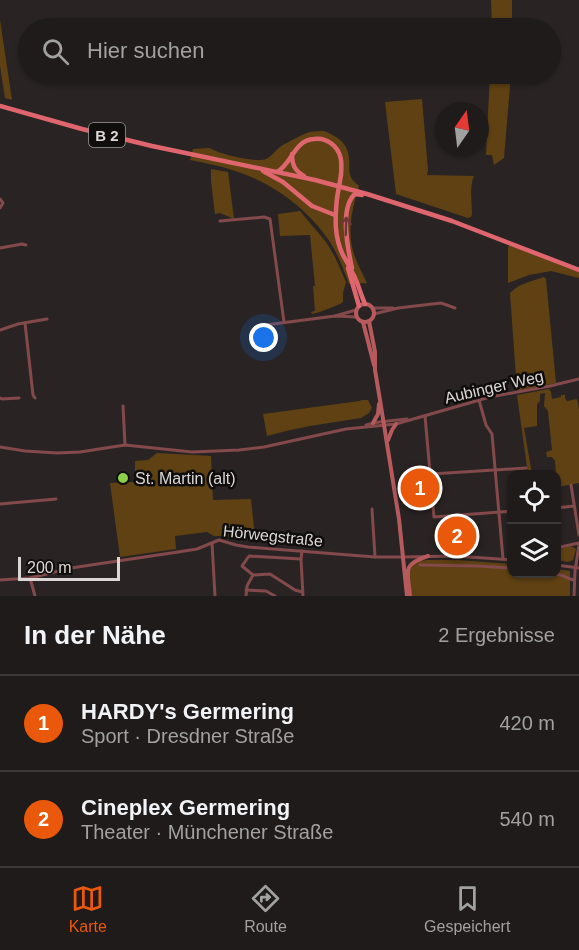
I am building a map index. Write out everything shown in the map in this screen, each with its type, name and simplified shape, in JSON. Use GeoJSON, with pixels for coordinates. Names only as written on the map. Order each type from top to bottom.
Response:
{"type":"FeatureCollection","features":[{"type":"Feature","properties":{"kind":"main road","name":"B 2"},"geometry":{"type":"LineString","coordinates":[[0,106],[152,146],[306,178],[367,194],[427,212],[579,270]]}},
{"type":"Feature","properties":{"kind":"main road"},"geometry":{"type":"LineString","coordinates":[[277,172],[285,166],[297,147],[308,140],[327,141],[335,147],[342,164],[335,215],[338,243],[365,304],[372,308],[374,314],[369,321],[363,322]]}},
{"type":"Feature","properties":{"kind":"main road"},"geometry":{"type":"LineString","coordinates":[[292,154],[295,169],[306,178]]}},
{"type":"Feature","properties":{"kind":"main road"},"geometry":{"type":"LineString","coordinates":[[258,168],[283,182],[312,206],[335,215]]}},
{"type":"Feature","properties":{"kind":"main road"},"geometry":{"type":"LineString","coordinates":[[353,273],[346,232],[348,206],[355,194],[367,194]]}},
{"type":"Feature","properties":{"kind":"main road"},"geometry":{"type":"LineString","coordinates":[[347,263],[357,317],[363,322],[375,370],[408,596]]}},
{"type":"Feature","properties":{"kind":"main road"},"geometry":{"type":"LineString","coordinates":[[357,308],[365,304]]}},
{"type":"Feature","properties":{"kind":"main road"},"geometry":{"type":"LineString","coordinates":[[369,321],[375,352],[375,370]]}},
{"type":"Feature","properties":{"kind":"main road"},"geometry":{"type":"LineString","coordinates":[[373,423],[378,414],[380,400]]}},
{"type":"Feature","properties":{"kind":"main road"},"geometry":{"type":"LineString","coordinates":[[387,444],[396,424]]}},
{"type":"Feature","properties":{"kind":"main road"},"geometry":{"type":"LineString","coordinates":[[408,596],[409,565],[428,556]]}},
{"type":"Feature","properties":{"kind":"street"},"geometry":{"type":"LineString","coordinates":[[0,199],[3,203],[0,208]]}},
{"type":"Feature","properties":{"kind":"street"},"geometry":{"type":"LineString","coordinates":[[220,221],[264,217],[271,221],[284,322]]}},
{"type":"Feature","properties":{"kind":"street"},"geometry":{"type":"LineString","coordinates":[[0,248],[26,245]]}},
{"type":"Feature","properties":{"kind":"street"},"geometry":{"type":"LineString","coordinates":[[372,308],[398,308],[441,303],[455,308]]}},
{"type":"Feature","properties":{"kind":"street"},"geometry":{"type":"LineString","coordinates":[[335,316],[357,308]]}},
{"type":"Feature","properties":{"kind":"street"},"geometry":{"type":"LineString","coordinates":[[374,314],[398,308]]}},
{"type":"Feature","properties":{"kind":"street"},"geometry":{"type":"LineString","coordinates":[[258,326],[335,316],[357,317]]}},
{"type":"Feature","properties":{"kind":"street"},"geometry":{"type":"LineString","coordinates":[[0,330],[47,320]]}},
{"type":"Feature","properties":{"kind":"street"},"geometry":{"type":"LineString","coordinates":[[26,323],[35,398]]}},
{"type":"Feature","properties":{"kind":"street","name":"Aubinger Weg"},"geometry":{"type":"LineString","coordinates":[[384,424],[396,424],[479,400],[579,379]]}},
{"type":"Feature","properties":{"kind":"street"},"geometry":{"type":"LineString","coordinates":[[0,398],[19,399]]}},
{"type":"Feature","properties":{"kind":"street"},"geometry":{"type":"LineString","coordinates":[[479,400],[486,425],[492,433],[502,559]]}},
{"type":"Feature","properties":{"kind":"street"},"geometry":{"type":"LineString","coordinates":[[123,406],[125,445]]}},
{"type":"Feature","properties":{"kind":"street"},"geometry":{"type":"LineString","coordinates":[[425,416],[434,517],[507,511]]}},
{"type":"Feature","properties":{"kind":"street","name":"Aubinger Weg"},"geometry":{"type":"LineString","coordinates":[[384,424],[414,419]]}},
{"type":"Feature","properties":{"kind":"street"},"geometry":{"type":"LineString","coordinates":[[362,427],[373,423],[384,424]]}},
{"type":"Feature","properties":{"kind":"street"},"geometry":{"type":"LineString","coordinates":[[0,447],[57,453],[125,445],[192,452],[220,452],[257,448],[384,424]]}},
{"type":"Feature","properties":{"kind":"street"},"geometry":{"type":"LineString","coordinates":[[431,474],[526,468]]}},
{"type":"Feature","properties":{"kind":"street"},"geometry":{"type":"LineString","coordinates":[[571,485],[579,535]]}},
{"type":"Feature","properties":{"kind":"street"},"geometry":{"type":"LineString","coordinates":[[0,504],[56,499]]}},
{"type":"Feature","properties":{"kind":"street"},"geometry":{"type":"LineString","coordinates":[[561,507],[574,506]]}},
{"type":"Feature","properties":{"kind":"street"},"geometry":{"type":"LineString","coordinates":[[372,509],[375,557]]}},
{"type":"Feature","properties":{"kind":"street","name":"Hörwegstraße"},"geometry":{"type":"LineString","coordinates":[[0,580],[30,578],[70,568],[197,549],[221,540],[236,546],[375,557],[428,556],[507,560]]}},
{"type":"Feature","properties":{"kind":"street"},"geometry":{"type":"LineString","coordinates":[[212,543],[215,596]]}},
{"type":"Feature","properties":{"kind":"street"},"geometry":{"type":"LineString","coordinates":[[561,547],[579,544],[574,596]]}},
{"type":"Feature","properties":{"kind":"street"},"geometry":{"type":"LineString","coordinates":[[302,551],[302,594]]}},
{"type":"Feature","properties":{"kind":"street"},"geometry":{"type":"LineString","coordinates":[[301,559],[250,555],[242,566],[254,575],[270,574],[302,594]]}},
{"type":"Feature","properties":{"kind":"street"},"geometry":{"type":"LineString","coordinates":[[420,565],[507,568]]}},
{"type":"Feature","properties":{"kind":"street"},"geometry":{"type":"LineString","coordinates":[[561,565],[577,567]]}},
{"type":"Feature","properties":{"kind":"street"},"geometry":{"type":"LineString","coordinates":[[561,574],[579,582]]}},
{"type":"Feature","properties":{"kind":"street"},"geometry":{"type":"LineString","coordinates":[[246,596],[248,584],[254,575]]}},
{"type":"Feature","properties":{"kind":"street"},"geometry":{"type":"LineString","coordinates":[[30,578],[35,596]]}},
{"type":"Feature","properties":{"kind":"street"},"geometry":{"type":"LineString","coordinates":[[246,590],[266,591],[275,596]]}},
{"type":"Feature","properties":{"kind":"shaded area"},"geometry":{"type":"Polygon","coordinates":[[[491,0],[512,0],[512,18],[492,18],[491,0]]]}},
{"type":"Feature","properties":{"kind":"shaded area"},"geometry":{"type":"Polygon","coordinates":[[[0,20],[12,100],[5,98],[0,66],[0,20]]]}},
{"type":"Feature","properties":{"kind":"shaded area"},"geometry":{"type":"Polygon","coordinates":[[[490,84],[510,84],[504,158],[494,165],[492,155],[489,155],[490,84]]]}},
{"type":"Feature","properties":{"kind":"shaded area"},"geometry":{"type":"Polygon","coordinates":[[[422,99],[427,175],[474,176],[471,190],[471,217],[468,218],[396,194],[385,102],[422,99]]]}},
{"type":"Feature","properties":{"kind":"shaded area"},"geometry":{"type":"Polygon","coordinates":[[[324,131],[338,138],[345,145],[351,177],[359,186],[350,230],[352,248],[367,283],[349,284],[341,263],[321,230],[300,208],[276,190],[249,176],[190,160],[193,149],[210,148],[238,157],[266,159],[282,146],[300,136],[310,132],[324,131]]]}},
{"type":"Feature","properties":{"kind":"shaded area"},"geometry":{"type":"Polygon","coordinates":[[[211,169],[228,172],[234,219],[220,213],[215,214],[211,169]]]}},
{"type":"Feature","properties":{"kind":"shaded area"},"geometry":{"type":"Polygon","coordinates":[[[300,211],[326,242],[346,282],[342,303],[312,314],[311,312],[315,311],[313,286],[315,286],[310,235],[280,236],[278,214],[300,211]]]}},
{"type":"Feature","properties":{"kind":"shaded area"},"geometry":{"type":"Polygon","coordinates":[[[509,245],[579,272],[579,278],[551,271],[529,275],[508,283],[509,245]]]}},
{"type":"Feature","properties":{"kind":"shaded area"},"geometry":{"type":"Polygon","coordinates":[[[544,277],[556,383],[517,391],[510,293],[521,285],[544,277]]]}},
{"type":"Feature","properties":{"kind":"shaded area"},"geometry":{"type":"Polygon","coordinates":[[[549,389],[552,399],[565,395],[567,401],[577,399],[579,483],[561,486],[561,470],[556,470],[555,461],[552,457],[547,457],[546,452],[552,450],[548,411],[544,406],[545,393],[540,394],[540,401],[537,404],[537,426],[524,428],[531,470],[527,470],[517,395],[549,389]]]}},
{"type":"Feature","properties":{"kind":"shaded area"},"geometry":{"type":"Polygon","coordinates":[[[368,400],[372,408],[361,418],[267,436],[263,414],[368,400]]]}},
{"type":"Feature","properties":{"kind":"shaded area"},"geometry":{"type":"Polygon","coordinates":[[[157,453],[211,456],[213,500],[251,499],[255,537],[248,538],[247,541],[214,536],[207,532],[175,536],[176,549],[120,557],[110,483],[135,482],[135,461],[148,460],[157,453]]]}},
{"type":"Feature","properties":{"kind":"shaded area"},"geometry":{"type":"Polygon","coordinates":[[[571,546],[576,549],[573,560],[561,561],[561,549],[571,546]]]}},
{"type":"Feature","properties":{"kind":"shaded area"},"geometry":{"type":"Polygon","coordinates":[[[458,560],[507,564],[507,578],[561,578],[561,570],[570,571],[570,596],[411,596],[409,578],[411,568],[419,562],[458,560]]]}},
{"type":"Feature","properties":{"kind":"place","name":"St. Martin (alt)"},"geometry":{"type":"Point","coordinates":[123,478]}},
{"type":"Feature","properties":{"kind":"place","name":"HARDY's Germering"},"geometry":{"type":"Point","coordinates":[420,488]}},
{"type":"Feature","properties":{"kind":"place","name":"Cineplex Germering"},"geometry":{"type":"Point","coordinates":[457,536]}}]}
